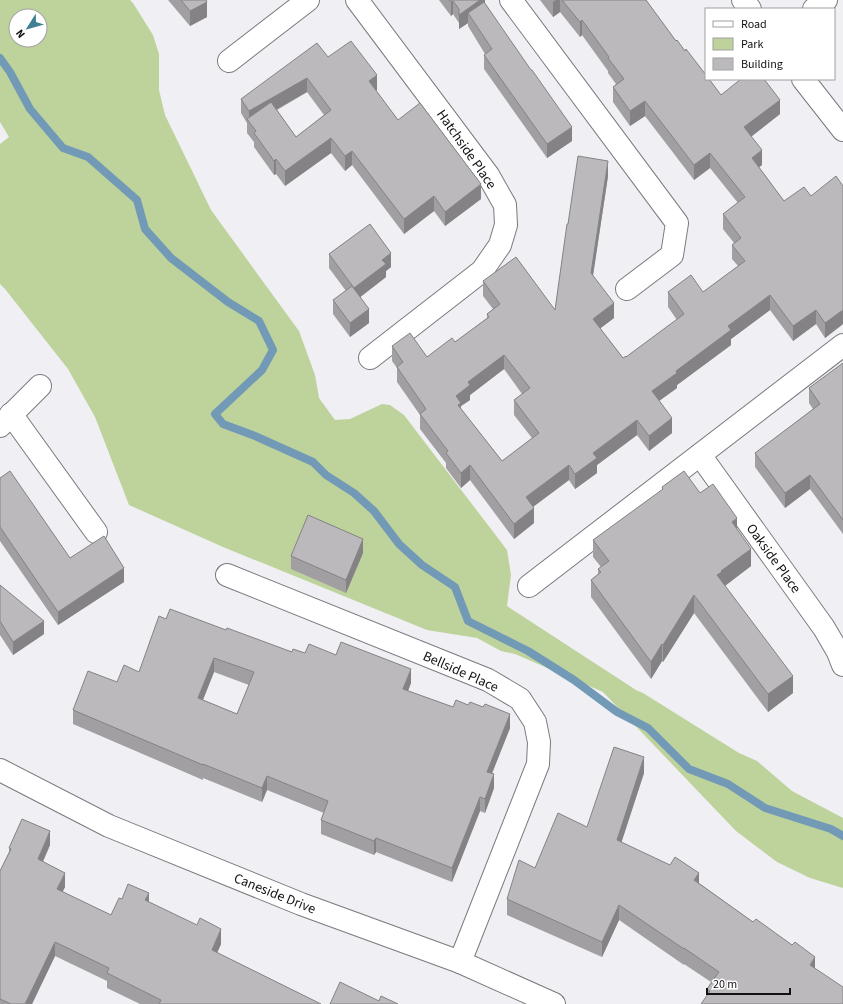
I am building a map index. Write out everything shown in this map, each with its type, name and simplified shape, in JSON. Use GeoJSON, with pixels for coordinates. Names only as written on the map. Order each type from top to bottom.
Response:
{"type":"FeatureCollection","features":[{"type":"Feature","properties":{"kind":"street"},"geometry":{"type":"LineString","coordinates":[[229,61],[308,0]]}},
{"type":"Feature","properties":{"kind":"street","name":"Hatchside Place"},"geometry":{"type":"LineString","coordinates":[[357,0],[488,175],[505,205],[506,225],[500,245],[482,271],[370,358]]}},
{"type":"Feature","properties":{"kind":"street"},"geometry":{"type":"LineString","coordinates":[[511,0],[677,224],[672,255],[627,289]]}},
{"type":"Feature","properties":{"kind":"street"},"geometry":{"type":"LineString","coordinates":[[743,0],[749,8]]}},
{"type":"Feature","properties":{"kind":"street"},"geometry":{"type":"LineString","coordinates":[[815,8],[826,0]]}},
{"type":"Feature","properties":{"kind":"street"},"geometry":{"type":"LineString","coordinates":[[804,80],[843,130]]}},
{"type":"Feature","properties":{"kind":"street"},"geometry":{"type":"LineString","coordinates":[[529,586],[843,345]]}},
{"type":"Feature","properties":{"kind":"street"},"geometry":{"type":"LineString","coordinates":[[40,386],[6,420],[96,532]]}},
{"type":"Feature","properties":{"kind":"street","name":"Oakside Place"},"geometry":{"type":"LineString","coordinates":[[700,455],[824,628],[838,652],[843,665]]}},
{"type":"Feature","properties":{"kind":"street","name":"Bellside Place"},"geometry":{"type":"LineString","coordinates":[[227,575],[488,680],[520,699],[535,722],[539,742],[538,764],[460,962]]}},
{"type":"Feature","properties":{"kind":"street","name":"Caneside Drive"},"geometry":{"type":"LineString","coordinates":[[0,770],[109,826],[302,904],[460,962],[554,1004]]}},
{"type":"Feature","properties":{"kind":"green space"},"geometry":{"type":"Polygon","coordinates":[[[0,0],[130,0],[153,35],[159,54],[159,90],[165,115],[211,210],[299,331],[315,375],[319,398],[335,420],[350,419],[382,404],[390,405],[404,415],[507,550],[511,575],[507,606],[636,690],[739,753],[757,761],[792,791],[843,818],[843,888],[810,878],[777,862],[736,831],[603,692],[515,654],[501,651],[477,638],[427,630],[223,547],[129,505],[95,417],[68,369],[0,284],[0,144],[9,137],[0,122],[0,0]]]}},
{"type":"Feature","properties":{"kind":"building"},"geometry":{"type":"Polygon","coordinates":[[[181,0],[206,0],[207,2],[190,11],[181,0]]]}},
{"type":"Feature","properties":{"kind":"building"},"geometry":{"type":"Polygon","coordinates":[[[449,0],[480,0],[459,15],[459,9],[453,1],[451,2],[449,0]]]}},
{"type":"Feature","properties":{"kind":"building"},"geometry":{"type":"Polygon","coordinates":[[[562,0],[646,0],[676,41],[677,40],[685,51],[686,49],[705,74],[705,80],[710,80],[721,95],[740,80],[765,80],[780,100],[744,127],[762,150],[752,158],[784,201],[804,187],[811,196],[836,176],[843,186],[843,310],[825,323],[816,310],[793,326],[770,295],[728,326],[731,330],[652,391],[672,418],[649,436],[637,420],[593,453],[597,458],[575,474],[569,465],[526,497],[534,508],[514,524],[470,465],[461,473],[446,453],[448,451],[420,414],[426,409],[397,367],[403,362],[392,346],[410,333],[427,357],[452,338],[455,342],[489,317],[487,314],[500,304],[483,281],[516,257],[555,310],[578,156],[608,161],[591,273],[614,303],[593,319],[623,358],[684,314],[668,292],[691,275],[703,292],[745,261],[732,245],[741,238],[723,214],[745,197],[710,153],[694,165],[645,101],[630,111],[613,87],[624,79],[582,20],[580,22],[562,0]],[[504,355],[468,382],[470,385],[456,396],[461,403],[458,405],[502,461],[539,433],[514,400],[530,388],[504,355]]]}},
{"type":"Feature","properties":{"kind":"building"},"geometry":{"type":"Polygon","coordinates":[[[484,2],[572,127],[547,144],[484,55],[492,49],[468,13],[484,2]]]}},
{"type":"Feature","properties":{"kind":"building"},"geometry":{"type":"Polygon","coordinates":[[[351,41],[377,75],[369,81],[398,120],[420,103],[481,184],[445,212],[434,196],[404,219],[352,151],[345,156],[331,138],[285,171],[276,159],[274,161],[254,133],[256,131],[247,119],[271,102],[296,137],[331,110],[307,78],[249,111],[241,99],[317,43],[328,57],[351,41]]]}},
{"type":"Feature","properties":{"kind":"building"},"geometry":{"type":"Polygon","coordinates":[[[370,224],[391,253],[382,260],[386,264],[354,288],[329,254],[370,224]]]}},
{"type":"Feature","properties":{"kind":"building"},"geometry":{"type":"Polygon","coordinates":[[[352,286],[369,309],[350,323],[333,300],[352,286]]]}},
{"type":"Feature","properties":{"kind":"building"},"geometry":{"type":"Polygon","coordinates":[[[843,363],[843,520],[810,475],[785,493],[755,453],[820,404],[809,388],[843,363]]]}},
{"type":"Feature","properties":{"kind":"building"},"geometry":{"type":"Polygon","coordinates":[[[10,471],[70,558],[104,536],[124,568],[58,612],[0,527],[0,478],[10,471]]]}},
{"type":"Feature","properties":{"kind":"building"},"geometry":{"type":"Polygon","coordinates":[[[684,471],[700,493],[713,484],[737,518],[732,522],[751,549],[717,575],[793,676],[768,694],[694,595],[651,662],[591,580],[601,572],[598,569],[609,561],[593,540],[663,489],[662,487],[684,471]]]}},
{"type":"Feature","properties":{"kind":"building"},"geometry":{"type":"Polygon","coordinates":[[[308,515],[363,539],[346,580],[291,556],[308,515]]]}},
{"type":"Feature","properties":{"kind":"building"},"geometry":{"type":"Polygon","coordinates":[[[0,585],[44,621],[13,642],[0,621],[0,585]]]}},
{"type":"Feature","properties":{"kind":"building"},"geometry":{"type":"Polygon","coordinates":[[[170,609],[292,652],[293,649],[305,653],[309,644],[336,655],[341,642],[411,669],[403,689],[453,707],[456,700],[468,705],[470,702],[483,707],[485,704],[510,714],[487,772],[494,774],[485,799],[480,797],[452,868],[376,838],[374,841],[321,820],[328,801],[267,776],[262,788],[203,765],[73,710],[88,671],[117,682],[124,665],[139,672],[159,616],[166,619],[170,609]],[[214,658],[198,698],[237,714],[254,672],[214,658]]]}},
{"type":"Feature","properties":{"kind":"building"},"geometry":{"type":"Polygon","coordinates":[[[614,747],[644,757],[617,840],[670,865],[675,857],[699,873],[694,880],[753,922],[756,919],[792,945],[795,942],[815,957],[810,965],[843,987],[843,1004],[701,1004],[710,991],[707,989],[719,972],[619,905],[602,942],[507,899],[519,860],[535,868],[558,813],[587,827],[614,747]]]}},
{"type":"Feature","properties":{"kind":"building"},"geometry":{"type":"Polygon","coordinates":[[[22,819],[50,831],[38,859],[65,873],[57,889],[111,915],[119,898],[122,899],[128,884],[149,893],[145,900],[197,925],[200,918],[221,929],[212,950],[321,1004],[159,1004],[161,1000],[107,973],[109,968],[55,942],[25,1004],[11,1004],[0,999],[0,871],[11,849],[9,848],[22,819]]]}},
{"type":"Feature","properties":{"kind":"building"},"geometry":{"type":"Polygon","coordinates":[[[340,982],[379,1001],[381,996],[398,1004],[330,1004],[340,982]]]}},
{"type":"Feature","properties":{"kind":"waterway"},"geometry":{"type":"LineString","coordinates":[[0,58],[10,72],[30,109],[63,148],[88,157],[137,200],[145,229],[171,258],[228,302],[259,321],[273,350],[262,370],[215,414],[223,424],[255,436],[313,462],[326,475],[354,493],[374,511],[399,544],[422,565],[455,587],[468,621],[528,651],[574,680],[617,712],[648,728],[689,769],[728,784],[765,808],[831,829],[843,836]]}}]}
